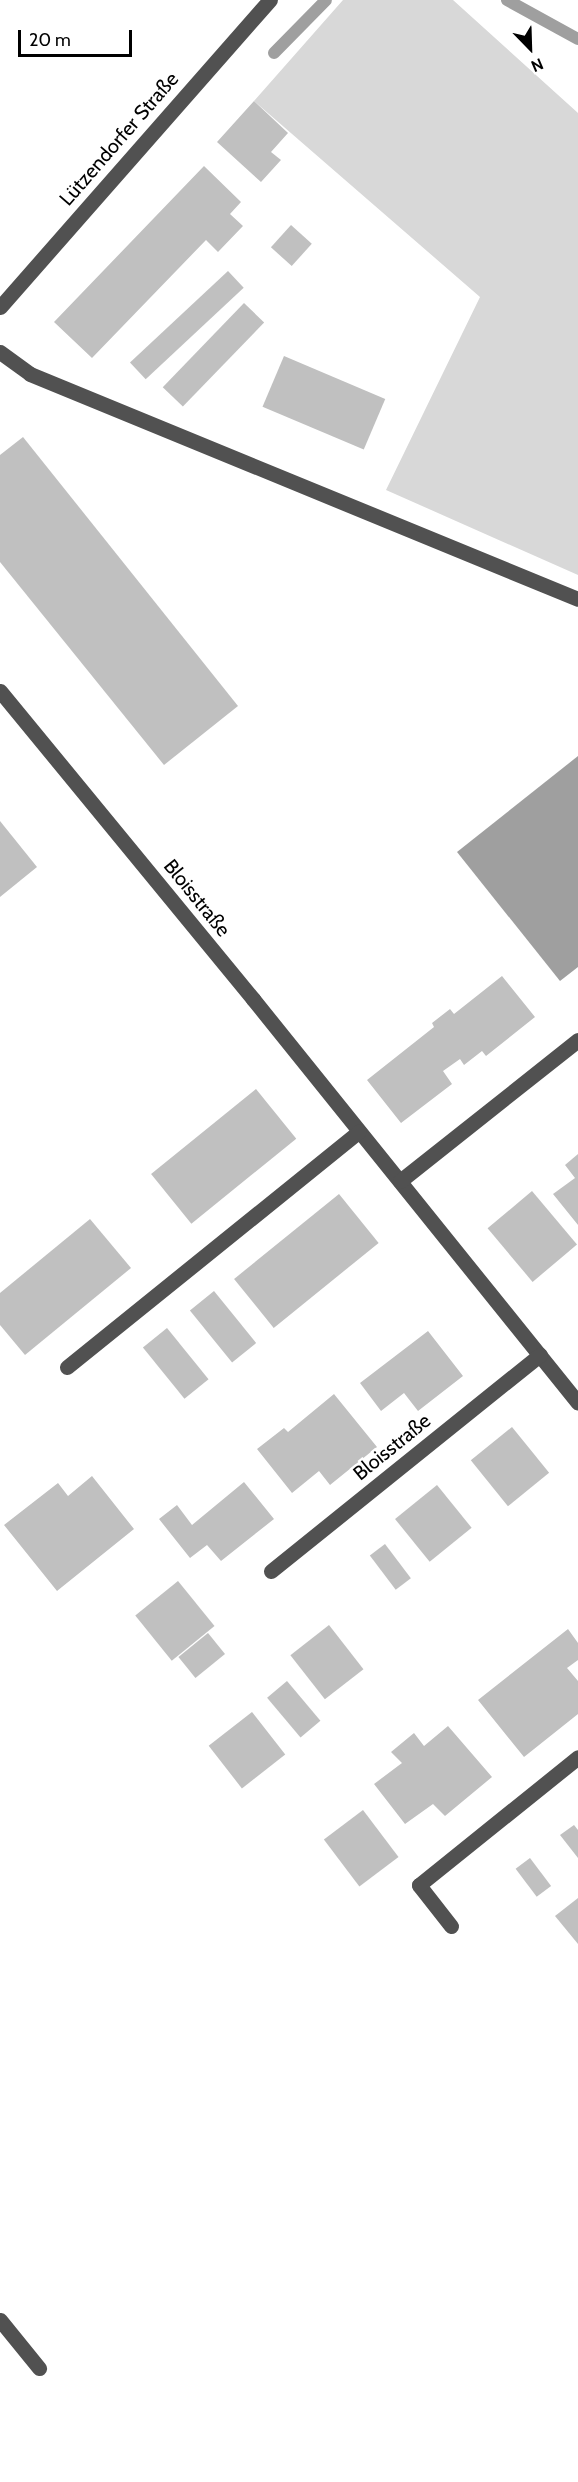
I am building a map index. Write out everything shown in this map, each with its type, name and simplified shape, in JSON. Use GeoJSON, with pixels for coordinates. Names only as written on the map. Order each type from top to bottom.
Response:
{"type":"FeatureCollection","features":[{"type":"Feature","properties":{"kind":"street","name":"Lützendorfer Straße"},"geometry":{"type":"LineString","coordinates":[[0,306],[266,2]]}},
{"type":"Feature","properties":{"kind":"street"},"geometry":{"type":"LineString","coordinates":[[0,352],[30,374],[578,599]]}},
{"type":"Feature","properties":{"kind":"street","name":"Bloisstraße"},"geometry":{"type":"LineString","coordinates":[[0,691],[578,1403]]}},
{"type":"Feature","properties":{"kind":"street"},"geometry":{"type":"LineString","coordinates":[[400,1182],[578,1040]]}},
{"type":"Feature","properties":{"kind":"street"},"geometry":{"type":"LineString","coordinates":[[67,1367],[359,1131]]}},
{"type":"Feature","properties":{"kind":"street","name":"Bloisstraße"},"geometry":{"type":"LineString","coordinates":[[271,1571],[540,1355]]}},
{"type":"Feature","properties":{"kind":"street"},"geometry":{"type":"LineString","coordinates":[[451,1926],[419,1885],[578,1757]]}},
{"type":"Feature","properties":{"kind":"street"},"geometry":{"type":"LineString","coordinates":[[0,2320],[39,2368]]}},
{"type":"Feature","properties":{"kind":"shaded area"},"geometry":{"type":"Polygon","coordinates":[[[343,0],[453,0],[578,113],[578,575],[386,490],[480,297],[254,101],[343,0]]]}},
{"type":"Feature","properties":{"kind":"shaded area"},"geometry":{"type":"Polygon","coordinates":[[[578,756],[578,967],[560,981],[457,852],[578,756]]]}},
{"type":"Feature","properties":{"kind":"building"},"geometry":{"type":"Polygon","coordinates":[[[254,101],[288,133],[271,152],[281,160],[261,182],[217,142],[254,101]]]}},
{"type":"Feature","properties":{"kind":"building"},"geometry":{"type":"Polygon","coordinates":[[[204,166],[241,202],[230,214],[243,226],[218,252],[206,240],[92,358],[54,322],[204,166]]]}},
{"type":"Feature","properties":{"kind":"building"},"geometry":{"type":"Polygon","coordinates":[[[291,225],[312,244],[292,266],[271,247],[291,225]]]}},
{"type":"Feature","properties":{"kind":"building"},"geometry":{"type":"Polygon","coordinates":[[[228,271],[244,288],[146,379],[130,362],[228,271]]]}},
{"type":"Feature","properties":{"kind":"building"},"geometry":{"type":"Polygon","coordinates":[[[244,303],[264,322],[183,407],[163,387],[244,303]]]}},
{"type":"Feature","properties":{"kind":"building"},"geometry":{"type":"Polygon","coordinates":[[[284,356],[385,399],[364,450],[263,407],[284,356]]]}},
{"type":"Feature","properties":{"kind":"building"},"geometry":{"type":"Polygon","coordinates":[[[23,437],[238,706],[164,765],[0,562],[0,455],[23,437]]]}},
{"type":"Feature","properties":{"kind":"building"},"geometry":{"type":"Polygon","coordinates":[[[0,821],[37,867],[0,897],[0,821]]]}},
{"type":"Feature","properties":{"kind":"building"},"geometry":{"type":"Polygon","coordinates":[[[502,976],[535,1017],[486,1056],[482,1051],[464,1065],[460,1059],[443,1071],[452,1084],[401,1123],[367,1080],[434,1027],[432,1023],[450,1009],[454,1014],[502,976]]]}},
{"type":"Feature","properties":{"kind":"building"},"geometry":{"type":"Polygon","coordinates":[[[256,1089],[296,1139],[191,1224],[151,1174],[256,1089]]]}},
{"type":"Feature","properties":{"kind":"building"},"geometry":{"type":"Polygon","coordinates":[[[578,1154],[578,1225],[553,1194],[575,1178],[565,1165],[578,1154]]]}},
{"type":"Feature","properties":{"kind":"building"},"geometry":{"type":"Polygon","coordinates":[[[532,1191],[577,1245],[533,1282],[488,1228],[532,1191]]]}},
{"type":"Feature","properties":{"kind":"building"},"geometry":{"type":"Polygon","coordinates":[[[339,1194],[379,1243],[274,1328],[234,1279],[339,1194]]]}},
{"type":"Feature","properties":{"kind":"building"},"geometry":{"type":"Polygon","coordinates":[[[90,1219],[131,1268],[25,1355],[0,1325],[0,1293],[90,1219]]]}},
{"type":"Feature","properties":{"kind":"building"},"geometry":{"type":"Polygon","coordinates":[[[214,1291],[256,1343],[232,1363],[190,1311],[214,1291]]]}},
{"type":"Feature","properties":{"kind":"building"},"geometry":{"type":"Polygon","coordinates":[[[167,1328],[209,1379],[184,1399],[143,1348],[167,1328]]]}},
{"type":"Feature","properties":{"kind":"building"},"geometry":{"type":"Polygon","coordinates":[[[428,1331],[463,1376],[418,1411],[404,1393],[381,1411],[360,1383],[428,1331]]]}},
{"type":"Feature","properties":{"kind":"building"},"geometry":{"type":"Polygon","coordinates":[[[334,1394],[377,1447],[330,1485],[319,1471],[292,1493],[257,1449],[284,1428],[288,1432],[334,1394]]]}},
{"type":"Feature","properties":{"kind":"building"},"geometry":{"type":"Polygon","coordinates":[[[512,1427],[549,1473],[508,1506],[471,1460],[512,1427]]]}},
{"type":"Feature","properties":{"kind":"building"},"geometry":{"type":"Polygon","coordinates":[[[92,1476],[134,1529],[57,1591],[4,1525],[58,1483],[68,1496],[92,1476]]]}},
{"type":"Feature","properties":{"kind":"building"},"geometry":{"type":"Polygon","coordinates":[[[244,1482],[274,1519],[221,1561],[207,1545],[190,1558],[159,1519],[177,1505],[192,1525],[244,1482]]]}},
{"type":"Feature","properties":{"kind":"building"},"geometry":{"type":"Polygon","coordinates":[[[437,1485],[472,1528],[430,1562],[395,1519],[437,1485]]]}},
{"type":"Feature","properties":{"kind":"building"},"geometry":{"type":"Polygon","coordinates":[[[385,1544],[411,1578],[396,1590],[370,1555],[385,1544]]]}},
{"type":"Feature","properties":{"kind":"building"},"geometry":{"type":"Polygon","coordinates":[[[178,1581],[215,1626],[172,1661],[135,1616],[178,1581]]]}},
{"type":"Feature","properties":{"kind":"building"},"geometry":{"type":"Polygon","coordinates":[[[329,1625],[363,1669],[325,1699],[290,1655],[329,1625]]]}},
{"type":"Feature","properties":{"kind":"building"},"geometry":{"type":"Polygon","coordinates":[[[568,1629],[578,1643],[578,1660],[567,1668],[578,1681],[578,1714],[524,1757],[478,1700],[568,1629]]]}},
{"type":"Feature","properties":{"kind":"building"},"geometry":{"type":"Polygon","coordinates":[[[208,1633],[225,1654],[195,1678],[178,1657],[208,1633]]]}},
{"type":"Feature","properties":{"kind":"building"},"geometry":{"type":"Polygon","coordinates":[[[287,1681],[320,1721],[301,1738],[267,1698],[287,1681]]]}},
{"type":"Feature","properties":{"kind":"building"},"geometry":{"type":"Polygon","coordinates":[[[252,1712],[285,1755],[242,1788],[209,1746],[252,1712]]]}},
{"type":"Feature","properties":{"kind":"building"},"geometry":{"type":"Polygon","coordinates":[[[448,1726],[492,1777],[445,1816],[433,1804],[405,1824],[374,1784],[402,1763],[391,1752],[414,1733],[424,1746],[448,1726]]]}},
{"type":"Feature","properties":{"kind":"building"},"geometry":{"type":"Polygon","coordinates":[[[363,1810],[399,1857],[359,1887],[324,1839],[363,1810]]]}},
{"type":"Feature","properties":{"kind":"building"},"geometry":{"type":"Polygon","coordinates":[[[574,1825],[578,1830],[578,1858],[560,1835],[574,1825]]]}},
{"type":"Feature","properties":{"kind":"building"},"geometry":{"type":"Polygon","coordinates":[[[530,1858],[551,1886],[537,1897],[516,1869],[530,1858]]]}},
{"type":"Feature","properties":{"kind":"building"},"geometry":{"type":"Polygon","coordinates":[[[578,1898],[578,1944],[555,1916],[578,1898]]]}},
{"type":"Feature","properties":{"kind":"waterway"},"geometry":{"type":"LineString","coordinates":[[274,53],[326,0]]}},
{"type":"Feature","properties":{"kind":"waterway"},"geometry":{"type":"LineString","coordinates":[[507,0],[578,39]]}}]}
